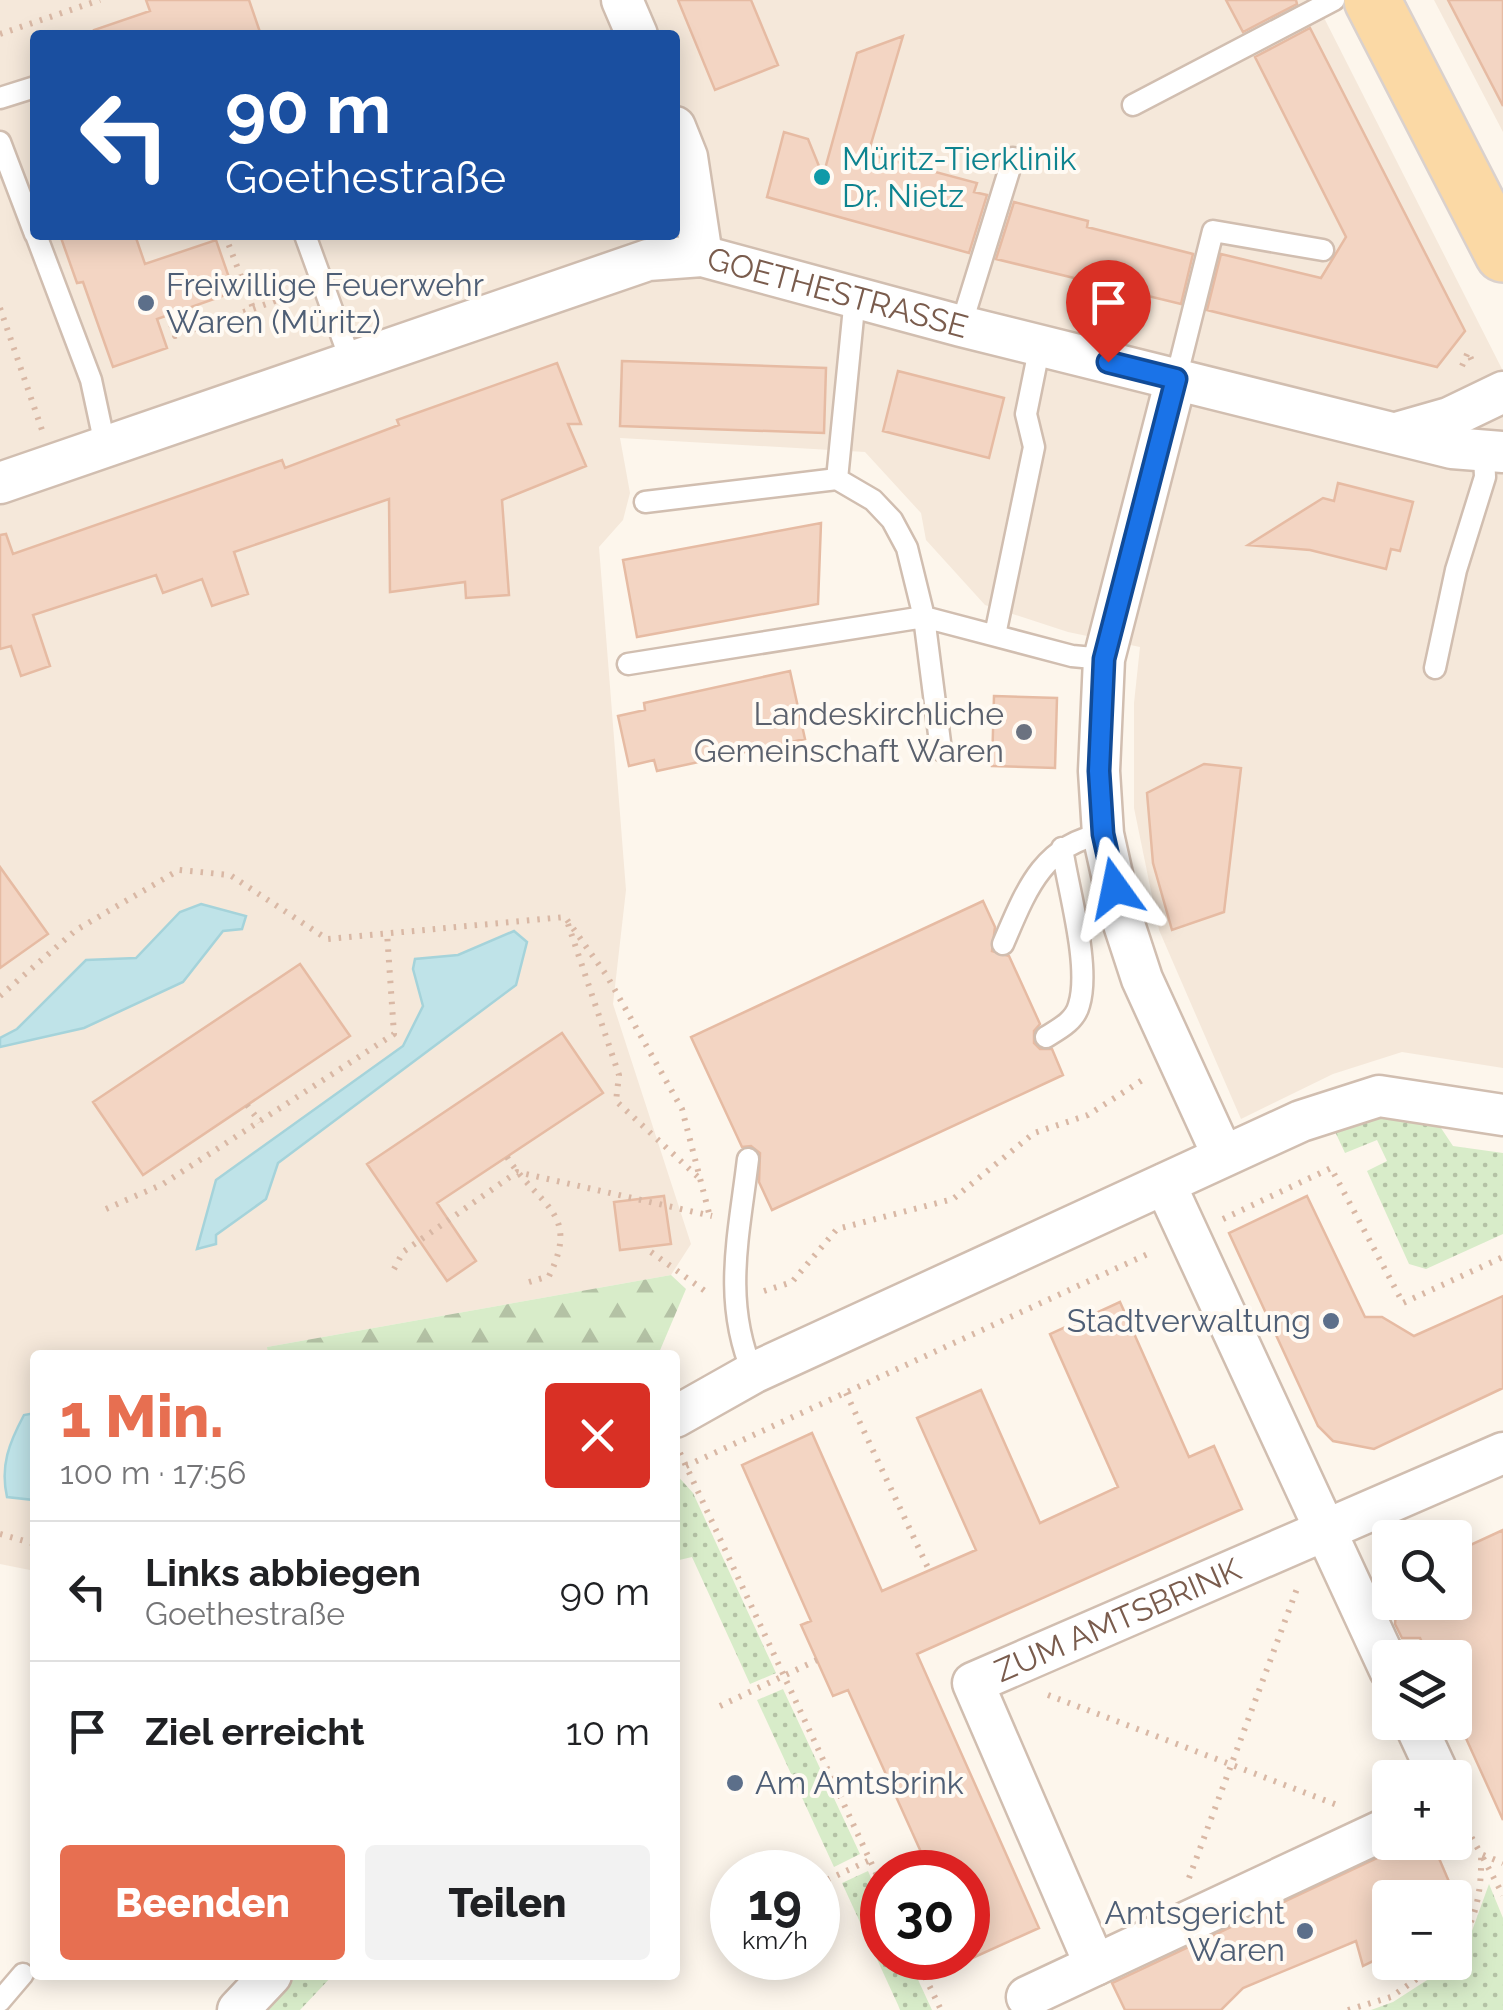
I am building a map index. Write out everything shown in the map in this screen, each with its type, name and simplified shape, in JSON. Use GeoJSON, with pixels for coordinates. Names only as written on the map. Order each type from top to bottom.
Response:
{"type":"FeatureCollection","features":[{"type":"Feature","properties":{"kind":"main road"},"geometry":{"type":"LineString","coordinates":[[1372,0],[1503,254]]}},
{"type":"Feature","properties":{"kind":"street"},"geometry":{"type":"LineString","coordinates":[[622,0],[635,30]]}},
{"type":"Feature","properties":{"kind":"street"},"geometry":{"type":"LineString","coordinates":[[680,140],[687,157],[702,256]]}},
{"type":"Feature","properties":{"kind":"street","name":"GOETHESTRASSE"},"geometry":{"type":"LineString","coordinates":[[0,483],[350,359],[648,260],[702,256],[961,326],[1494,453]]}},
{"type":"Feature","properties":{"kind":"street"},"geometry":{"type":"LineString","coordinates":[[1176,379],[1104,659],[1099,771],[1103,834],[1137,963],[1223,1156]]}},
{"type":"Feature","properties":{"kind":"street","name":"GOETHESTRASSE"},"geometry":{"type":"LineString","coordinates":[[1400,432],[1448,418],[1497,394]]}},
{"type":"Feature","properties":{"kind":"street"},"geometry":{"type":"LineString","coordinates":[[680,1414],[753,1373],[1301,1120],[1379,1096],[1503,1115]]}},
{"type":"Feature","properties":{"kind":"street"},"geometry":{"type":"LineString","coordinates":[[1164,1184],[1376,1640]]}},
{"type":"Feature","properties":{"kind":"street","name":"ZUM AMTSBRINK"},"geometry":{"type":"LineString","coordinates":[[1095,1965],[973,1683],[1503,1453]]}},
{"type":"Feature","properties":{"kind":"street"},"geometry":{"type":"LineString","coordinates":[[1027,1997],[1168,1931],[1372,1819]]}},
{"type":"Feature","properties":{"kind":"street"},"geometry":{"type":"LineString","coordinates":[[238,2010],[265,1980]]}},
{"type":"Feature","properties":{"kind":"lane"},"geometry":{"type":"LineString","coordinates":[[1132,105],[1334,0]]}},
{"type":"Feature","properties":{"kind":"lane"},"geometry":{"type":"LineString","coordinates":[[0,98],[30,89]]}},
{"type":"Feature","properties":{"kind":"lane"},"geometry":{"type":"LineString","coordinates":[[0,142],[30,221]]}},
{"type":"Feature","properties":{"kind":"lane"},"geometry":{"type":"LineString","coordinates":[[961,326],[1013,158]]}},
{"type":"Feature","properties":{"kind":"lane"},"geometry":{"type":"LineString","coordinates":[[1176,379],[1213,231],[1322,250]]}},
{"type":"Feature","properties":{"kind":"lane"},"geometry":{"type":"LineString","coordinates":[[37,240],[91,380],[105,445]]}},
{"type":"Feature","properties":{"kind":"lane"},"geometry":{"type":"LineString","coordinates":[[307,240],[350,359]]}},
{"type":"Feature","properties":{"kind":"lane"},"geometry":{"type":"LineString","coordinates":[[837,480],[854,298]]}},
{"type":"Feature","properties":{"kind":"lane"},"geometry":{"type":"LineString","coordinates":[[995,636],[1034,446],[1026,414],[1040,345]]}},
{"type":"Feature","properties":{"kind":"lane"},"geometry":{"type":"LineString","coordinates":[[1435,668],[1456,570],[1494,453]]}},
{"type":"Feature","properties":{"kind":"lane"},"geometry":{"type":"LineString","coordinates":[[645,502],[837,480],[873,500],[892,520],[907,548],[924,617],[941,750]]}},
{"type":"Feature","properties":{"kind":"lane"},"geometry":{"type":"LineString","coordinates":[[628,664],[924,617],[1072,656],[1104,659]]}},
{"type":"Feature","properties":{"kind":"lane"},"geometry":{"type":"LineString","coordinates":[[1003,944],[1032,877],[1062,848],[1079,838],[1103,834]]}},
{"type":"Feature","properties":{"kind":"lane"},"geometry":{"type":"LineString","coordinates":[[1046,1037],[1066,1026],[1079,1008],[1082,981],[1062,848]]}},
{"type":"Feature","properties":{"kind":"lane"},"geometry":{"type":"LineString","coordinates":[[748,1159],[732,1301],[738,1334],[753,1373]]}},
{"type":"Feature","properties":{"kind":"lane"},"geometry":{"type":"LineString","coordinates":[[0,2001],[23,1974]]}},
{"type":"Feature","properties":{"kind":"path"},"geometry":{"type":"LineString","coordinates":[[0,34],[100,0]]}},
{"type":"Feature","properties":{"kind":"path"},"geometry":{"type":"LineString","coordinates":[[227,240],[253,308]]}},
{"type":"Feature","properties":{"kind":"path"},"geometry":{"type":"LineString","coordinates":[[168,315],[174,336],[322,284]]}},
{"type":"Feature","properties":{"kind":"path"},"geometry":{"type":"LineString","coordinates":[[0,308],[53,463]]}},
{"type":"Feature","properties":{"kind":"path"},"geometry":{"type":"LineString","coordinates":[[1450,375],[1462,366],[1468,352],[1497,394]]}},
{"type":"Feature","properties":{"kind":"path"},"geometry":{"type":"LineString","coordinates":[[0,996],[76,930],[179,870],[230,875],[327,938],[566,918]]}},
{"type":"Feature","properties":{"kind":"path"},"geometry":{"type":"LineString","coordinates":[[566,918],[618,1075],[616,1101],[709,1188]]}},
{"type":"Feature","properties":{"kind":"path"},"geometry":{"type":"LineString","coordinates":[[566,918],[607,976],[682,1109],[711,1218]]}},
{"type":"Feature","properties":{"kind":"path"},"geometry":{"type":"LineString","coordinates":[[106,1210],[163,1184],[394,1034],[388,933]]}},
{"type":"Feature","properties":{"kind":"path"},"geometry":{"type":"LineString","coordinates":[[651,1252],[695,1287],[732,1301],[792,1282],[837,1229],[952,1200],[1034,1133],[1088,1115],[1180,1060]]}},
{"type":"Feature","properties":{"kind":"path"},"geometry":{"type":"LineString","coordinates":[[247,1105],[260,1122]]}},
{"type":"Feature","properties":{"kind":"path"},"geometry":{"type":"LineString","coordinates":[[507,1157],[554,1213],[563,1230],[561,1253],[549,1276],[529,1282]]}},
{"type":"Feature","properties":{"kind":"path"},"geometry":{"type":"LineString","coordinates":[[686,1466],[1332,1168],[1403,1303],[1503,1257]]}},
{"type":"Feature","properties":{"kind":"path"},"geometry":{"type":"LineString","coordinates":[[394,1270],[404,1252],[517,1172],[730,1220]]}},
{"type":"Feature","properties":{"kind":"path"},"geometry":{"type":"LineString","coordinates":[[846,1392],[929,1570]]}},
{"type":"Feature","properties":{"kind":"path"},"geometry":{"type":"LineString","coordinates":[[680,1453],[865,1850]]}},
{"type":"Feature","properties":{"kind":"path"},"geometry":{"type":"LineString","coordinates":[[1168,1931],[1296,1590],[1326,1531]]}},
{"type":"Feature","properties":{"kind":"path"},"geometry":{"type":"LineString","coordinates":[[0,1534],[30,1543]]}},
{"type":"Feature","properties":{"kind":"path"},"geometry":{"type":"LineString","coordinates":[[720,1706],[817,1660]]}},
{"type":"Feature","properties":{"kind":"path"},"geometry":{"type":"LineString","coordinates":[[1044,1694],[1372,1819]]}},
{"type":"Feature","properties":{"kind":"path"},"geometry":{"type":"LineString","coordinates":[[1472,1838],[1503,1895]]}},
{"type":"Feature","properties":{"kind":"path"},"geometry":{"type":"LineString","coordinates":[[1481,1854],[1503,1864]]}},
{"type":"Feature","properties":{"kind":"path"},"geometry":{"type":"LineString","coordinates":[[1472,1916],[1482,1887],[1481,1854]]}},
{"type":"Feature","properties":{"kind":"path"},"geometry":{"type":"LineString","coordinates":[[927,1980],[941,2010]]}},
{"type":"Feature","properties":{"kind":"path"},"geometry":{"type":"LineString","coordinates":[[1348,2010],[1391,1997],[1416,1980]]}},
{"type":"Feature","properties":{"kind":"shaded area"},"geometry":{"type":"Polygon","coordinates":[[[0,0],[1315,0],[1503,371],[1503,1068],[1402,1052],[1333,1074],[1241,1119],[1159,930],[1134,808],[1134,703],[1140,647],[1068,632],[985,605],[926,540],[921,513],[865,452],[620,438],[630,493],[623,520],[599,547],[626,890],[613,1004],[691,1244],[671,1275],[267,1347],[267,1350],[30,1350],[30,1570],[0,1564],[0,0]]]}},
{"type":"Feature","properties":{"kind":"shaded area"},"geometry":{"type":"Polygon","coordinates":[[[1434,0],[1503,0],[1503,132],[1434,0]]]}},
{"type":"Feature","properties":{"kind":"green space"},"geometry":{"type":"Polygon","coordinates":[[[1355,1113],[1439,1125],[1453,1146],[1503,1153],[1503,1234],[1426,1269],[1409,1264],[1367,1171],[1387,1161],[1377,1140],[1345,1153],[1331,1123],[1355,1113]]]}},
{"type":"Feature","properties":{"kind":"green space"},"geometry":{"type":"Polygon","coordinates":[[[671,1275],[686,1289],[660,1350],[267,1347],[671,1275]]]}},
{"type":"Feature","properties":{"kind":"green space"},"geometry":{"type":"Polygon","coordinates":[[[680,1479],[693,1493],[776,1673],[750,1684],[692,1557],[680,1560],[680,1479]]]}},
{"type":"Feature","properties":{"kind":"green space"},"geometry":{"type":"Polygon","coordinates":[[[783,1689],[860,1854],[840,1864],[840,1850],[826,1850],[757,1700],[783,1689]]]}},
{"type":"Feature","properties":{"kind":"green space"},"geometry":{"type":"Polygon","coordinates":[[[860,1875],[860,1922],[842,1883],[860,1875]]]}},
{"type":"Feature","properties":{"kind":"green space"},"geometry":{"type":"Polygon","coordinates":[[[1489,1884],[1503,1918],[1503,2010],[1371,2010],[1393,2002],[1427,1980],[1472,1980],[1472,1931],[1489,1884]]]}},
{"type":"Feature","properties":{"kind":"green space"},"geometry":{"type":"Polygon","coordinates":[[[293,1980],[328,1980],[300,2010],[265,2010],[293,1980]]]}},
{"type":"Feature","properties":{"kind":"green space"},"geometry":{"type":"Polygon","coordinates":[[[886,1980],[918,1980],[932,2010],[900,2010],[886,1980]]]}},
{"type":"Feature","properties":{"kind":"water"},"geometry":{"type":"Polygon","coordinates":[[[201,904],[246,916],[242,929],[223,931],[183,982],[84,1028],[0,1047],[0,1038],[17,1029],[86,960],[136,958],[180,912],[201,904]]]}},
{"type":"Feature","properties":{"kind":"water"},"geometry":{"type":"Polygon","coordinates":[[[514,931],[527,942],[516,985],[278,1163],[266,1199],[216,1235],[216,1244],[197,1249],[216,1180],[403,1046],[423,1006],[413,969],[415,959],[458,955],[514,931]]]}},
{"type":"Feature","properties":{"kind":"water"},"geometry":{"type":"Polygon","coordinates":[[[30,1414],[30,1500],[7,1497],[5,1475],[10,1445],[24,1415],[30,1414]]]}},
{"type":"Feature","properties":{"kind":"building"},"geometry":{"type":"Polygon","coordinates":[[[146,0],[249,0],[259,30],[94,30],[150,11],[146,0]]]}},
{"type":"Feature","properties":{"kind":"building"},"geometry":{"type":"Polygon","coordinates":[[[678,0],[751,0],[778,65],[715,90],[678,0]]]}},
{"type":"Feature","properties":{"kind":"building"},"geometry":{"type":"Polygon","coordinates":[[[1226,0],[1296,0],[1297,4],[1243,32],[1226,0]]]}},
{"type":"Feature","properties":{"kind":"building"},"geometry":{"type":"Polygon","coordinates":[[[1448,0],[1503,0],[1503,106],[1448,0]]]}},
{"type":"Feature","properties":{"kind":"building"},"geometry":{"type":"Polygon","coordinates":[[[1310,28],[1465,331],[1437,367],[1207,310],[1221,254],[1321,278],[1346,237],[1255,57],[1310,28]]]}},
{"type":"Feature","properties":{"kind":"building"},"geometry":{"type":"Polygon","coordinates":[[[903,36],[868,154],[977,183],[974,192],[987,195],[969,253],[767,197],[784,132],[808,139],[823,176],[857,53],[903,36]]]}},
{"type":"Feature","properties":{"kind":"building"},"geometry":{"type":"Polygon","coordinates":[[[1014,202],[1088,221],[1087,227],[1193,254],[1181,304],[996,259],[1014,202]]]}},
{"type":"Feature","properties":{"kind":"building","name":"Freiwillige Feuerwehr Waren (Müritz)"},"geometry":{"type":"Polygon","coordinates":[[[62,240],[137,240],[145,264],[216,240],[234,292],[157,319],[167,348],[113,367],[83,282],[77,283],[62,240]]]}},
{"type":"Feature","properties":{"kind":"building"},"geometry":{"type":"Polygon","coordinates":[[[622,361],[826,368],[824,433],[620,426],[622,361]]]}},
{"type":"Feature","properties":{"kind":"building"},"geometry":{"type":"Polygon","coordinates":[[[557,363],[581,424],[568,424],[586,466],[502,500],[509,595],[466,598],[465,582],[390,592],[389,499],[234,552],[248,594],[212,606],[202,579],[163,593],[156,575],[33,615],[50,666],[21,676],[11,646],[0,649],[0,535],[6,534],[13,554],[282,460],[285,468],[399,425],[397,420],[557,363]]]}},
{"type":"Feature","properties":{"kind":"building"},"geometry":{"type":"Polygon","coordinates":[[[898,371],[1004,398],[989,458],[883,431],[898,371]]]}},
{"type":"Feature","properties":{"kind":"building"},"geometry":{"type":"Polygon","coordinates":[[[1338,483],[1413,502],[1400,551],[1391,549],[1386,569],[1310,550],[1248,545],[1323,498],[1334,501],[1338,483]]]}},
{"type":"Feature","properties":{"kind":"building"},"geometry":{"type":"Polygon","coordinates":[[[821,523],[818,604],[637,637],[623,560],[821,523]]]}},
{"type":"Feature","properties":{"kind":"building"},"geometry":{"type":"Polygon","coordinates":[[[790,671],[805,739],[657,771],[654,760],[629,766],[618,716],[645,710],[644,703],[790,671]]]}},
{"type":"Feature","properties":{"kind":"building","name":"Landeskirchliche Gemeinschaft Waren"},"geometry":{"type":"Polygon","coordinates":[[[994,696],[1057,698],[1055,768],[992,766],[994,696]]]}},
{"type":"Feature","properties":{"kind":"building"},"geometry":{"type":"Polygon","coordinates":[[[1204,764],[1241,768],[1224,912],[1172,930],[1153,863],[1147,793],[1204,764]]]}},
{"type":"Feature","properties":{"kind":"building"},"geometry":{"type":"Polygon","coordinates":[[[0,867],[48,934],[0,968],[0,867]]]}},
{"type":"Feature","properties":{"kind":"building"},"geometry":{"type":"Polygon","coordinates":[[[983,901],[995,927],[992,951],[1009,956],[1040,1024],[1034,1031],[1034,1043],[1040,1049],[1052,1049],[1063,1075],[772,1210],[759,1182],[760,1153],[751,1146],[742,1147],[691,1037],[983,901]]]}},
{"type":"Feature","properties":{"kind":"building"},"geometry":{"type":"Polygon","coordinates":[[[300,964],[350,1036],[143,1175],[93,1102],[300,964]]]}},
{"type":"Feature","properties":{"kind":"building"},"geometry":{"type":"Polygon","coordinates":[[[562,1033],[603,1093],[437,1203],[476,1261],[447,1281],[367,1164],[562,1033]]]}},
{"type":"Feature","properties":{"kind":"building"},"geometry":{"type":"Polygon","coordinates":[[[664,1196],[671,1244],[620,1250],[614,1202],[664,1196]]]}},
{"type":"Feature","properties":{"kind":"building","name":"Stadtverwaltung"},"geometry":{"type":"Polygon","coordinates":[[[1307,1196],[1365,1317],[1382,1317],[1414,1336],[1503,1296],[1503,1388],[1374,1449],[1333,1441],[1318,1426],[1229,1233],[1307,1196]]]}},
{"type":"Feature","properties":{"kind":"building"},"geometry":{"type":"Polygon","coordinates":[[[1120,1302],[1189,1457],[1214,1446],[1242,1509],[917,1654],[1039,1928],[990,1950],[990,1850],[920,1850],[848,1690],[833,1696],[801,1625],[811,1621],[742,1465],[812,1433],[882,1591],[976,1550],[917,1418],[981,1390],[1040,1523],[1118,1487],[1050,1334],[1120,1302]]]}},
{"type":"Feature","properties":{"kind":"building"},"geometry":{"type":"Polygon","coordinates":[[[1503,1530],[1503,1820],[1467,1740],[1472,1740],[1472,1640],[1402,1638],[1395,1624],[1395,1620],[1472,1620],[1472,1544],[1503,1530]]]}},
{"type":"Feature","properties":{"kind":"building","name":"Amtsgericht Waren"},"geometry":{"type":"Polygon","coordinates":[[[1373,1860],[1440,1860],[1448,1880],[1372,1880],[1372,1962],[1363,1966],[1356,1941],[1243,1988],[1221,2010],[1125,2010],[1112,1983],[1373,1860]]]}},
{"type":"Feature","properties":{"kind":"place","name":"Müritz-Tierklinik Dr. Nietz"},"geometry":{"type":"Point","coordinates":[822,177]}},
{"type":"Feature","properties":{"kind":"place","name":"Freiwillige Feuerwehr Waren (Müritz)"},"geometry":{"type":"Point","coordinates":[146,303]}},
{"type":"Feature","properties":{"kind":"place","name":"Landeskirchliche Gemeinschaft Waren"},"geometry":{"type":"Point","coordinates":[1024,732]}},
{"type":"Feature","properties":{"kind":"place","name":"Stadtverwaltung"},"geometry":{"type":"Point","coordinates":[1331,1321]}},
{"type":"Feature","properties":{"kind":"place","name":"Am Amtsbrink"},"geometry":{"type":"Point","coordinates":[735,1783]}},
{"type":"Feature","properties":{"kind":"place","name":"Amtsgericht Waren"},"geometry":{"type":"Point","coordinates":[1305,1931]}},
{"type":"Feature","properties":{"kind":"route"},"geometry":{"type":"LineString","coordinates":[[1108,362],[1176,379],[1104,659],[1099,771],[1103,834],[1115,888]]}}]}
